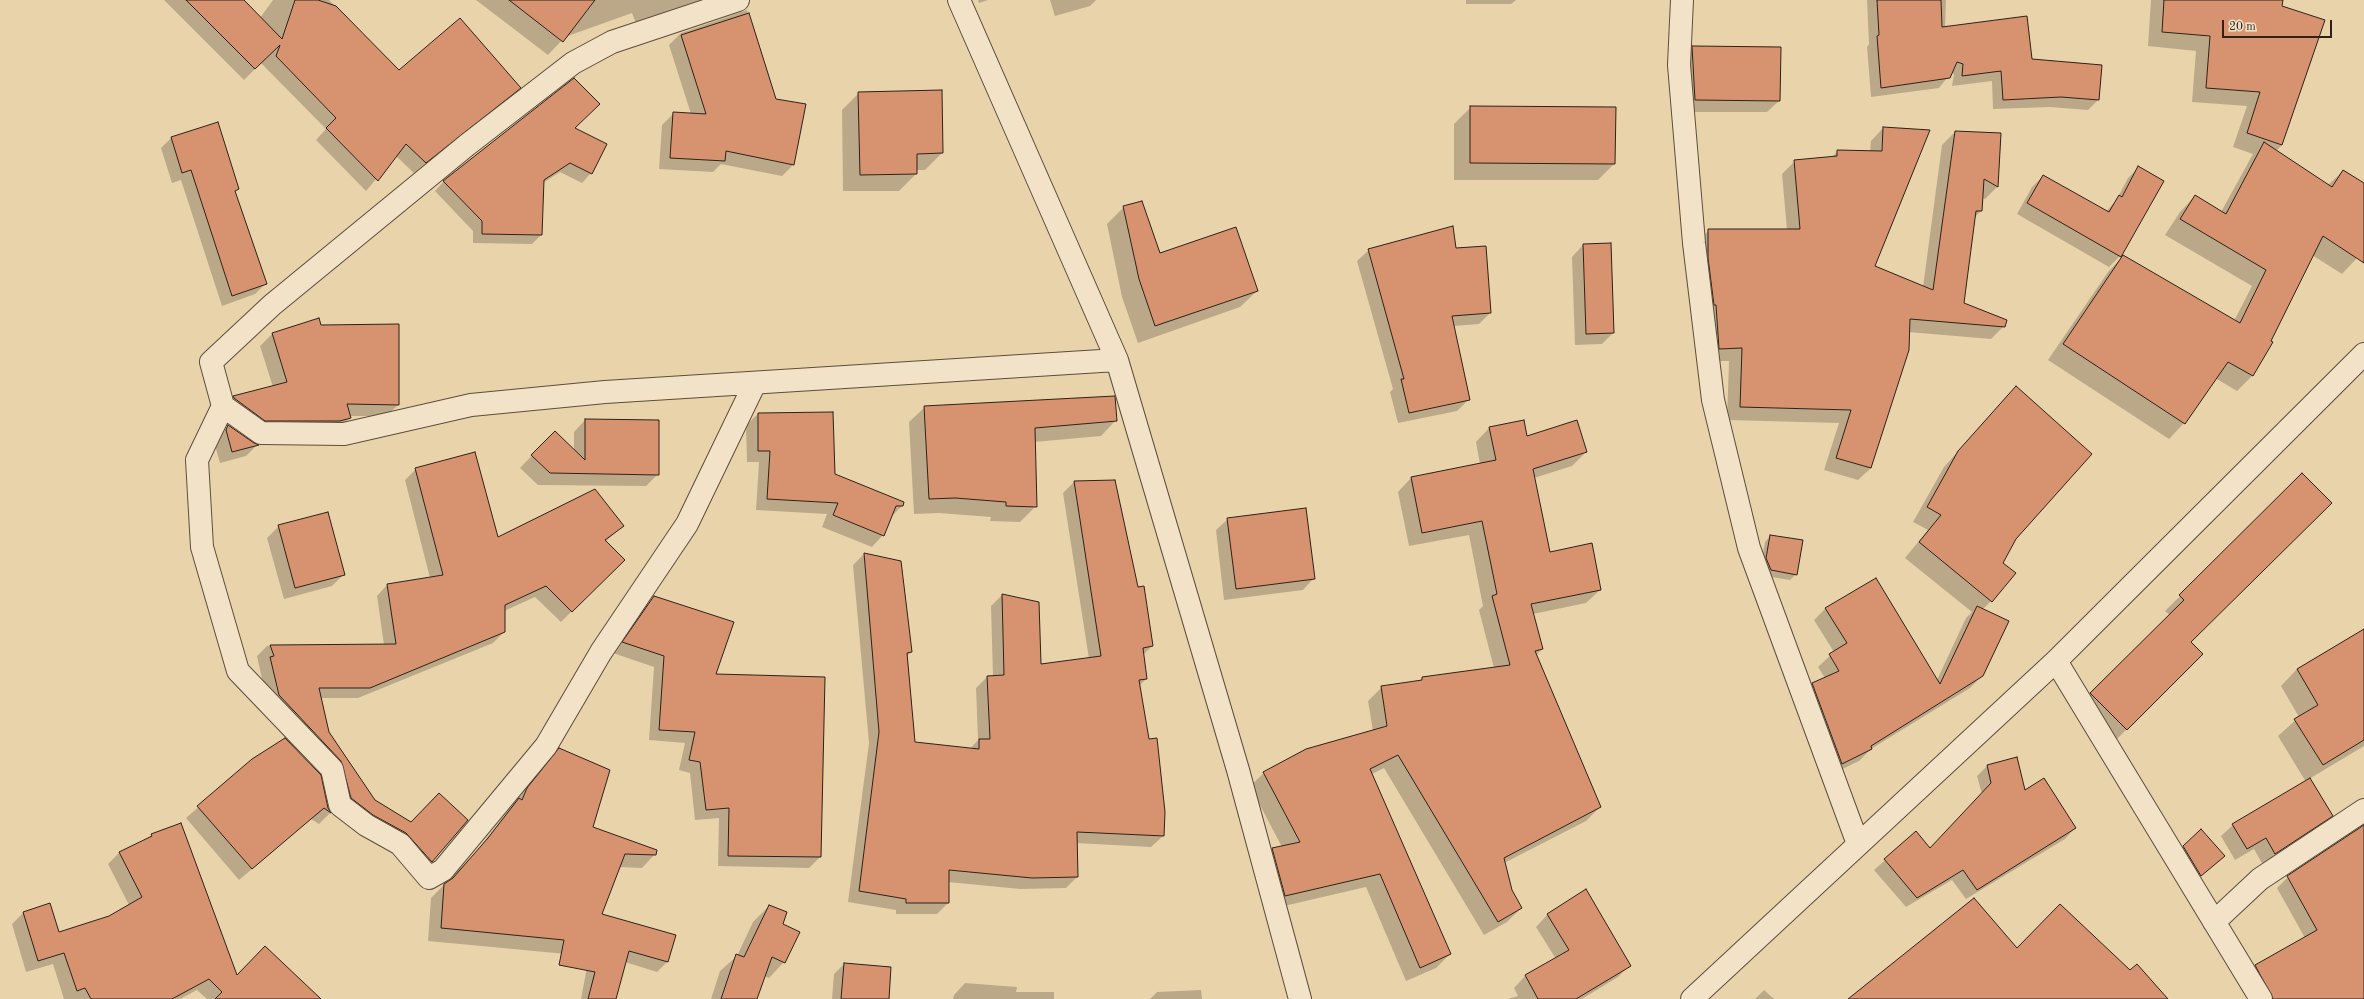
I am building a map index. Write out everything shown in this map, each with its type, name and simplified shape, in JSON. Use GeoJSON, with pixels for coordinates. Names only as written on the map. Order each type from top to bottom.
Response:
{"type":"FeatureCollection","features":[{"type":"Feature","properties":{"kind":"street"},"geometry":{"type":"LineString","coordinates":[[738,0],[612,42],[573,63],[474,140],[272,305],[211,362],[223,406],[261,433],[344,434],[471,405],[605,392],[1117,360]]}},
{"type":"Feature","properties":{"kind":"street"},"geometry":{"type":"LineString","coordinates":[[959,0],[1117,360],[1238,770],[1300,999]]}},
{"type":"Feature","properties":{"kind":"street"},"geometry":{"type":"LineString","coordinates":[[1682,0],[1679,65],[1694,243],[1713,400],[1749,548],[1858,844]]}},
{"type":"Feature","properties":{"kind":"street"},"geometry":{"type":"LineString","coordinates":[[1692,999],[2056,661],[2364,354]]}},
{"type":"Feature","properties":{"kind":"street"},"geometry":{"type":"LineString","coordinates":[[223,406],[197,460],[201,531],[202,547],[238,671],[332,769],[340,805],[366,825],[400,844],[429,878],[443,870],[546,746],[600,652],[687,524],[754,383]]}},
{"type":"Feature","properties":{"kind":"street"},"geometry":{"type":"LineString","coordinates":[[2056,661],[2214,922],[2251,994]]}},
{"type":"Feature","properties":{"kind":"street"},"geometry":{"type":"LineString","coordinates":[[2214,922],[2260,879],[2364,810]]}},
{"type":"Feature","properties":{"kind":"building"},"geometry":{"type":"Polygon","coordinates":[[[186,0],[244,0],[282,39],[295,0],[318,0],[336,6],[399,70],[460,18],[521,88],[426,163],[406,144],[378,181],[326,128],[336,118],[276,56],[280,45],[255,69],[186,0]]]}},
{"type":"Feature","properties":{"kind":"building"},"geometry":{"type":"Polygon","coordinates":[[[509,0],[595,0],[563,42],[509,0]]]}},
{"type":"Feature","properties":{"kind":"building"},"geometry":{"type":"Polygon","coordinates":[[[1877,0],[1941,0],[1942,27],[2027,16],[2032,59],[2102,65],[2099,100],[2061,97],[2003,100],[2001,71],[1962,76],[1963,64],[1957,62],[1950,78],[1881,88],[1877,36],[1879,35],[1877,0]]]}},
{"type":"Feature","properties":{"kind":"building"},"geometry":{"type":"Polygon","coordinates":[[[2164,0],[2283,0],[2282,6],[2325,20],[2282,145],[2247,133],[2260,92],[2206,88],[2210,36],[2162,32],[2164,0]]]}},
{"type":"Feature","properties":{"kind":"building"},"geometry":{"type":"Polygon","coordinates":[[[749,13],[776,99],[806,104],[794,165],[726,151],[725,161],[670,158],[673,112],[706,114],[681,35],[749,13]]]}},
{"type":"Feature","properties":{"kind":"building"},"geometry":{"type":"Polygon","coordinates":[[[1692,46],[1781,47],[1780,101],[1695,100],[1692,46]]]}},
{"type":"Feature","properties":{"kind":"building"},"geometry":{"type":"Polygon","coordinates":[[[574,78],[600,104],[575,128],[607,144],[592,174],[570,163],[544,180],[542,235],[482,234],[482,221],[443,181],[574,78]]]}},
{"type":"Feature","properties":{"kind":"building"},"geometry":{"type":"Polygon","coordinates":[[[942,90],[943,153],[917,154],[917,174],[860,175],[858,92],[942,90]]]}},
{"type":"Feature","properties":{"kind":"building"},"geometry":{"type":"Polygon","coordinates":[[[1470,106],[1616,107],[1615,164],[1470,163],[1470,106]]]}},
{"type":"Feature","properties":{"kind":"building"},"geometry":{"type":"Polygon","coordinates":[[[218,122],[239,189],[235,191],[267,284],[232,296],[191,170],[182,173],[171,137],[218,122]]]}},
{"type":"Feature","properties":{"kind":"building"},"geometry":{"type":"Polygon","coordinates":[[[1883,127],[1930,130],[1875,266],[1933,290],[1955,131],[2001,133],[1998,187],[1984,179],[1982,211],[1976,211],[1964,303],[2007,320],[2005,327],[1910,319],[1909,350],[1871,468],[1836,458],[1851,410],[1740,407],[1742,348],[1719,349],[1716,305],[1714,305],[1708,258],[1708,229],[1800,229],[1794,160],[1837,156],[1837,150],[1882,151],[1883,127]]]}},
{"type":"Feature","properties":{"kind":"building"},"geometry":{"type":"Polygon","coordinates":[[[2264,142],[2332,187],[2343,170],[2364,183],[2364,263],[2323,236],[2271,341],[2273,342],[2253,376],[2228,362],[2185,424],[2063,344],[2123,255],[2240,323],[2266,270],[2180,219],[2195,195],[2226,214],[2264,142]]]}},
{"type":"Feature","properties":{"kind":"building"},"geometry":{"type":"Polygon","coordinates":[[[2138,166],[2164,181],[2121,257],[2027,203],[2043,175],[2109,212],[2119,195],[2122,197],[2138,166]]]}},
{"type":"Feature","properties":{"kind":"building"},"geometry":{"type":"Polygon","coordinates":[[[1142,201],[1160,253],[1236,227],[1258,291],[1155,326],[1139,279],[1123,206],[1142,201]]]}},
{"type":"Feature","properties":{"kind":"building"},"geometry":{"type":"Polygon","coordinates":[[[1453,226],[1456,248],[1486,246],[1491,313],[1452,316],[1470,400],[1409,413],[1401,379],[1404,379],[1368,249],[1453,226]]]}},
{"type":"Feature","properties":{"kind":"building"},"geometry":{"type":"Polygon","coordinates":[[[1611,243],[1614,333],[1586,334],[1583,244],[1611,243]]]}},
{"type":"Feature","properties":{"kind":"building"},"geometry":{"type":"Polygon","coordinates":[[[319,318],[321,325],[399,324],[399,405],[347,404],[351,418],[340,421],[265,421],[234,398],[233,396],[287,382],[272,333],[319,318]]]}},
{"type":"Feature","properties":{"kind":"building"},"geometry":{"type":"Polygon","coordinates":[[[2016,386],[2092,454],[2016,539],[2003,563],[2016,573],[1992,602],[1919,542],[1941,515],[1927,507],[1958,451],[2016,386]]]}},
{"type":"Feature","properties":{"kind":"building"},"geometry":{"type":"Polygon","coordinates":[[[1115,396],[1117,421],[1035,428],[1037,507],[1006,506],[1006,502],[955,498],[929,499],[924,406],[1115,396]]]}},
{"type":"Feature","properties":{"kind":"building"},"geometry":{"type":"Polygon","coordinates":[[[833,412],[835,474],[904,502],[903,506],[896,506],[884,536],[833,515],[838,503],[767,499],[770,451],[758,451],[758,413],[833,412]]]}},
{"type":"Feature","properties":{"kind":"building"},"geometry":{"type":"Polygon","coordinates":[[[585,419],[659,420],[659,475],[550,473],[531,455],[555,431],[585,460],[585,419]]]}},
{"type":"Feature","properties":{"kind":"building"},"geometry":{"type":"Polygon","coordinates":[[[1524,420],[1527,436],[1577,420],[1587,452],[1533,469],[1550,552],[1592,543],[1601,590],[1531,604],[1543,649],[1535,651],[1601,807],[1504,858],[1512,890],[1522,908],[1498,922],[1398,755],[1370,769],[1451,954],[1420,968],[1380,874],[1285,896],[1272,848],[1300,842],[1263,772],[1306,749],[1387,726],[1381,686],[1422,680],[1422,677],[1510,665],[1492,596],[1497,594],[1482,521],[1422,533],[1411,477],[1496,460],[1489,427],[1524,420]]]}},
{"type":"Feature","properties":{"kind":"building"},"geometry":{"type":"Polygon","coordinates":[[[228,425],[259,445],[232,452],[226,430],[228,425]]]}},
{"type":"Feature","properties":{"kind":"building"},"geometry":{"type":"Polygon","coordinates":[[[475,452],[498,537],[595,489],[624,526],[605,540],[625,560],[572,612],[546,586],[505,605],[505,632],[370,688],[319,688],[329,732],[375,800],[411,822],[439,793],[468,820],[432,862],[406,833],[373,815],[351,798],[341,761],[279,695],[270,657],[274,656],[270,645],[396,644],[387,584],[443,575],[415,468],[475,452]]]}},
{"type":"Feature","properties":{"kind":"building"},"geometry":{"type":"Polygon","coordinates":[[[2302,473],[2332,503],[2191,642],[2203,654],[2127,730],[2090,693],[2184,600],[2179,595],[2302,473]]]}},
{"type":"Feature","properties":{"kind":"building"},"geometry":{"type":"Polygon","coordinates":[[[1115,480],[1138,587],[1144,586],[1153,646],[1143,648],[1147,679],[1139,680],[1149,739],[1157,738],[1165,812],[1164,836],[1077,832],[1078,877],[1032,878],[949,870],[949,903],[906,903],[906,899],[859,891],[879,732],[864,553],[901,561],[912,652],[907,653],[915,742],[979,749],[979,739],[990,739],[987,676],[1004,675],[1002,594],[1039,602],[1041,664],[1101,656],[1074,481],[1115,480]]]}},
{"type":"Feature","properties":{"kind":"building"},"geometry":{"type":"Polygon","coordinates":[[[1306,508],[1315,579],[1236,589],[1227,518],[1306,508]]]}},
{"type":"Feature","properties":{"kind":"building"},"geometry":{"type":"Polygon","coordinates":[[[328,512],[345,575],[295,588],[278,525],[328,512]]]}},
{"type":"Feature","properties":{"kind":"building"},"geometry":{"type":"Polygon","coordinates":[[[1770,535],[1803,540],[1797,575],[1771,570],[1766,558],[1770,535]]]}},
{"type":"Feature","properties":{"kind":"building"},"geometry":{"type":"Polygon","coordinates":[[[1876,578],[1940,684],[1977,606],[2009,621],[1983,676],[1871,746],[1872,749],[1842,764],[1812,683],[1839,671],[1829,654],[1847,643],[1825,608],[1876,578]]]}},
{"type":"Feature","properties":{"kind":"building"},"geometry":{"type":"Polygon","coordinates":[[[654,596],[734,622],[716,674],[825,677],[821,857],[728,856],[729,808],[706,810],[700,762],[689,760],[695,732],[659,730],[664,656],[622,642],[654,596]]]}},
{"type":"Feature","properties":{"kind":"building"},"geometry":{"type":"Polygon","coordinates":[[[2364,629],[2364,740],[2323,765],[2294,719],[2318,705],[2297,669],[2364,629]]]}},
{"type":"Feature","properties":{"kind":"building"},"geometry":{"type":"Polygon","coordinates":[[[285,738],[321,775],[328,808],[331,813],[324,808],[252,869],[197,806],[252,759],[285,738]]]}},
{"type":"Feature","properties":{"kind":"building"},"geometry":{"type":"Polygon","coordinates":[[[559,748],[610,770],[593,827],[657,850],[656,855],[625,854],[602,914],[676,935],[668,962],[629,951],[616,999],[588,999],[595,972],[559,965],[564,940],[441,928],[444,884],[453,878],[488,838],[519,798],[522,800],[527,788],[559,748]]]}},
{"type":"Feature","properties":{"kind":"building"},"geometry":{"type":"Polygon","coordinates":[[[2017,757],[2025,790],[2044,778],[2076,828],[1977,890],[1963,870],[1917,898],[1884,859],[1916,831],[1930,848],[1991,783],[1987,765],[2017,757]]]}},
{"type":"Feature","properties":{"kind":"building"},"geometry":{"type":"Polygon","coordinates":[[[2310,778],[2333,816],[2275,854],[2266,838],[2247,849],[2232,824],[2310,778]]]}},
{"type":"Feature","properties":{"kind":"building"},"geometry":{"type":"Polygon","coordinates":[[[181,823],[237,975],[265,946],[321,999],[215,999],[222,992],[209,979],[172,999],[91,999],[85,988],[77,991],[64,953],[38,961],[23,912],[50,903],[59,932],[109,916],[142,897],[119,852],[152,836],[151,834],[181,823]]]}},
{"type":"Feature","properties":{"kind":"building"},"geometry":{"type":"Polygon","coordinates":[[[2364,825],[2364,999],[2273,999],[2255,965],[2317,930],[2287,876],[2364,825]]]}},
{"type":"Feature","properties":{"kind":"building"},"geometry":{"type":"Polygon","coordinates":[[[2201,829],[2225,856],[2201,876],[2183,846],[2201,829]]]}},
{"type":"Feature","properties":{"kind":"building"},"geometry":{"type":"Polygon","coordinates":[[[1586,889],[1631,966],[1576,999],[1538,999],[1525,975],[1569,950],[1547,914],[1586,889]]]}},
{"type":"Feature","properties":{"kind":"building"},"geometry":{"type":"Polygon","coordinates":[[[1974,898],[2017,948],[2060,904],[2130,970],[2137,964],[2168,999],[1848,999],[1974,898]]]}},
{"type":"Feature","properties":{"kind":"building"},"geometry":{"type":"Polygon","coordinates":[[[769,905],[787,912],[783,924],[800,932],[785,963],[772,957],[757,999],[721,999],[736,954],[744,957],[769,905]]]}},
{"type":"Feature","properties":{"kind":"building"},"geometry":{"type":"Polygon","coordinates":[[[844,963],[891,967],[889,999],[841,999],[844,963]]]}}]}
